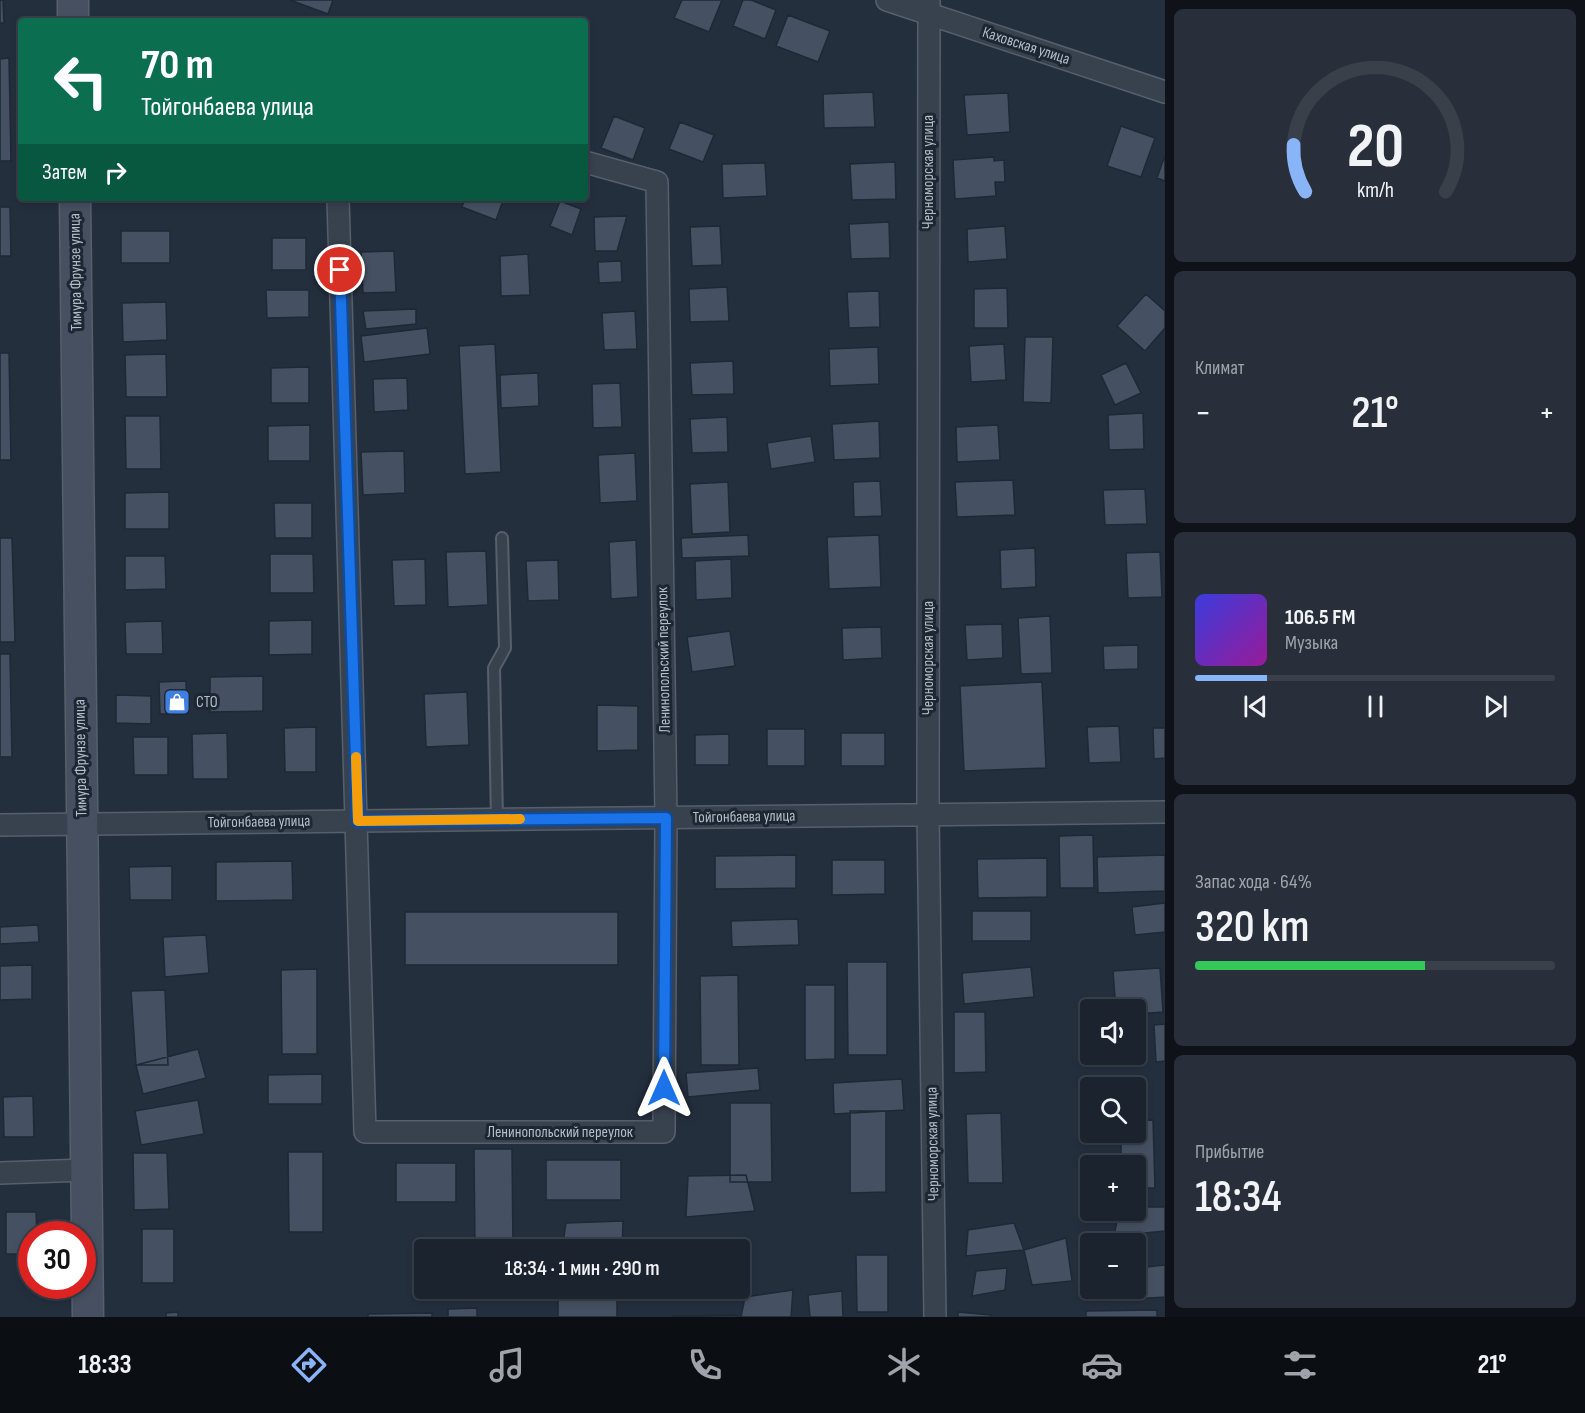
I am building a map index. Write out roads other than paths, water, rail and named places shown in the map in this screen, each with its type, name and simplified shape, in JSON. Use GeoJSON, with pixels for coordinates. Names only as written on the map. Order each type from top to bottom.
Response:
{"type":"FeatureCollection","features":[{"type":"Feature","properties":{"kind":"main road"},"geometry":{"type":"LineString","coordinates":[[73,0],[73,18]]}},
{"type":"Feature","properties":{"kind":"main road","name":"Тимура Фрунзе улица"},"geometry":{"type":"LineString","coordinates":[[75,201],[88,1317]]}},
{"type":"Feature","properties":{"kind":"street","name":"Каховская улица"},"geometry":{"type":"LineString","coordinates":[[887,0],[928,6],[1165,92]]}},
{"type":"Feature","properties":{"kind":"street","name":"Черноморская улица"},"geometry":{"type":"LineString","coordinates":[[928,6],[928,814],[935,1317]]}},
{"type":"Feature","properties":{"kind":"street","name":"Ленинопольский переулок"},"geometry":{"type":"LineString","coordinates":[[338,201],[358,821],[365,1132],[664,1132],[666,818],[657,182],[588,163]]}},
{"type":"Feature","properties":{"kind":"street","name":"Тойгонбаева улица"},"geometry":{"type":"LineString","coordinates":[[0,825],[1165,812]]}},
{"type":"Feature","properties":{"kind":"street"},"geometry":{"type":"LineString","coordinates":[[0,1173],[86,1170]]}},
{"type":"Feature","properties":{"kind":"lane"},"geometry":{"type":"LineString","coordinates":[[497,819],[494,668],[505,648],[502,538]]}},
{"type":"Feature","properties":{"kind":"place","name":"СТО"},"geometry":{"type":"Point","coordinates":[177,702]}}]}
